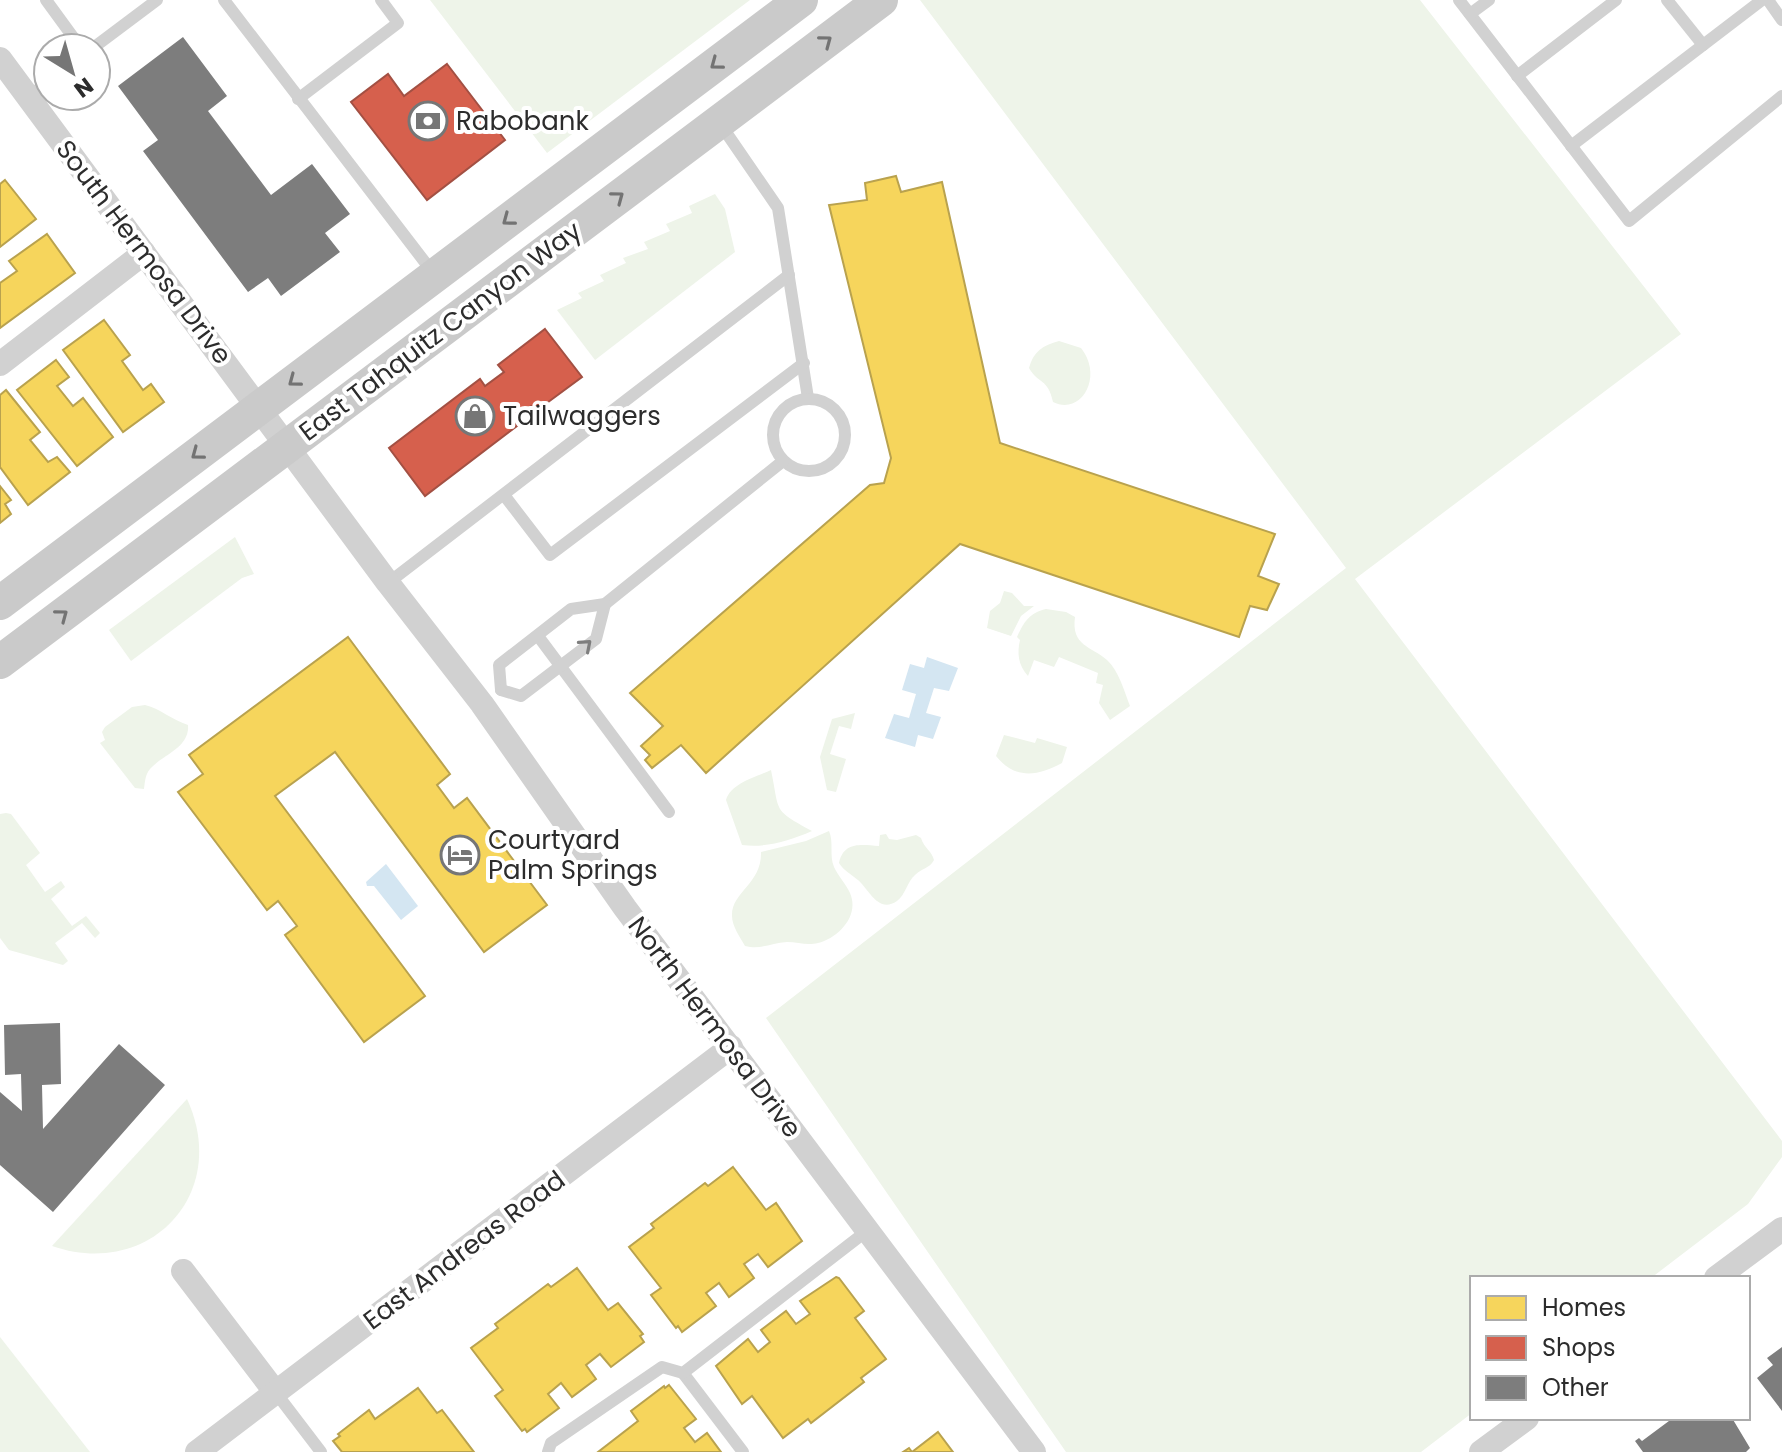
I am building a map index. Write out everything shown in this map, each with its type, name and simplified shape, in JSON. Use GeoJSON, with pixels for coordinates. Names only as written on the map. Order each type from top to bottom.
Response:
{"type":"FeatureCollection","features":[{"type":"Feature","properties":{"kind":"main road","name":"East Tahquitz Canyon Way"},"geometry":{"type":"LineString","coordinates":[[0,603],[801,0]]}},
{"type":"Feature","properties":{"kind":"main road","name":"East Tahquitz Canyon Way"},"geometry":{"type":"LineString","coordinates":[[0,662],[881,0]]}},
{"type":"Feature","properties":{"kind":"street","name":"South Hermosa Drive"},"geometry":{"type":"LineString","coordinates":[[0,59],[287,445]]}},
{"type":"Feature","properties":{"kind":"street"},"geometry":{"type":"LineString","coordinates":[[0,364],[144,253]]}},
{"type":"Feature","properties":{"kind":"street","name":"North Hermosa Drive"},"geometry":{"type":"LineString","coordinates":[[287,445],[388,583],[492,697],[625,908],[1034,1452]]}},
{"type":"Feature","properties":{"kind":"street","name":"East Andreas Road"},"geometry":{"type":"LineString","coordinates":[[197,1452],[731,1047]]}},
{"type":"Feature","properties":{"kind":"street"},"geometry":{"type":"LineString","coordinates":[[1719,1276],[1782,1229]]}},
{"type":"Feature","properties":{"kind":"street"},"geometry":{"type":"LineString","coordinates":[[183,1271],[276,1393]]}},
{"type":"Feature","properties":{"kind":"street"},"geometry":{"type":"LineString","coordinates":[[1481,1452],[1524,1420]]}},
{"type":"Feature","properties":{"kind":"lane"},"geometry":{"type":"LineString","coordinates":[[46,0],[69,32]]}},
{"type":"Feature","properties":{"kind":"lane"},"geometry":{"type":"LineString","coordinates":[[112,34],[157,0]]}},
{"type":"Feature","properties":{"kind":"lane"},"geometry":{"type":"LineString","coordinates":[[224,0],[435,275]]}},
{"type":"Feature","properties":{"kind":"lane"},"geometry":{"type":"LineString","coordinates":[[298,99],[398,23],[381,0]]}},
{"type":"Feature","properties":{"kind":"lane"},"geometry":{"type":"LineString","coordinates":[[1459,0],[1629,221],[1782,96]]}},
{"type":"Feature","properties":{"kind":"lane"},"geometry":{"type":"LineString","coordinates":[[1470,14],[1489,0]]}},
{"type":"Feature","properties":{"kind":"lane"},"geometry":{"type":"LineString","coordinates":[[1517,76],[1616,0]]}},
{"type":"Feature","properties":{"kind":"lane"},"geometry":{"type":"LineString","coordinates":[[1667,0],[1703,45]]}},
{"type":"Feature","properties":{"kind":"lane"},"geometry":{"type":"LineString","coordinates":[[1571,146],[1765,0],[1782,20]]}},
{"type":"Feature","properties":{"kind":"lane"},"geometry":{"type":"LineString","coordinates":[[28,97],[32,94]]}},
{"type":"Feature","properties":{"kind":"lane"},"geometry":{"type":"LineString","coordinates":[[719,122],[778,208],[808,398]]}},
{"type":"Feature","properties":{"kind":"lane"},"geometry":{"type":"LineString","coordinates":[[388,583],[789,275]]}},
{"type":"Feature","properties":{"kind":"lane"},"geometry":{"type":"LineString","coordinates":[[504,495],[550,555],[804,363]]}},
{"type":"Feature","properties":{"kind":"lane"},"geometry":{"type":"LineString","coordinates":[[808,398],[830,406],[844,424],[843,447],[828,466],[805,471],[783,461],[773,438],[774,427],[786,407],[808,398]]}},
{"type":"Feature","properties":{"kind":"lane"},"geometry":{"type":"LineString","coordinates":[[605,604],[596,639],[521,696],[492,697],[499,665],[571,609],[605,604],[783,461]]}},
{"type":"Feature","properties":{"kind":"lane"},"geometry":{"type":"LineString","coordinates":[[538,636],[669,812]]}},
{"type":"Feature","properties":{"kind":"lane"},"geometry":{"type":"LineString","coordinates":[[683,1373],[868,1230]]}},
{"type":"Feature","properties":{"kind":"lane"},"geometry":{"type":"LineString","coordinates":[[548,1452],[551,1443],[662,1367],[683,1373],[743,1452]]}},
{"type":"Feature","properties":{"kind":"lane"},"geometry":{"type":"LineString","coordinates":[[276,1393],[321,1452]]}},
{"type":"Feature","properties":{"kind":"shaded area"},"geometry":{"type":"Polygon","coordinates":[[[430,0],[750,0],[547,153],[430,0]]]}},
{"type":"Feature","properties":{"kind":"shaded area"},"geometry":{"type":"Polygon","coordinates":[[[920,0],[1420,0],[1681,334],[1355,579],[1782,1141],[1782,1157],[1748,1204],[1654,1276],[1470,1276],[1470,1415],[1421,1452],[1066,1452],[766,1018],[1346,568],[920,0]]]}},
{"type":"Feature","properties":{"kind":"shaded area"},"geometry":{"type":"Polygon","coordinates":[[[715,194],[725,209],[735,252],[595,360],[557,310],[582,298],[578,293],[604,281],[600,275],[626,263],[623,258],[648,249],[644,242],[670,231],[666,224],[692,213],[689,206],[715,194]]]}},
{"type":"Feature","properties":{"kind":"shaded area"},"geometry":{"type":"Polygon","coordinates":[[[1059,341],[1081,348],[1088,359],[1090,382],[1080,399],[1072,404],[1053,402],[1046,385],[1029,368],[1040,350],[1059,341]]]}},
{"type":"Feature","properties":{"kind":"shaded area"},"geometry":{"type":"Polygon","coordinates":[[[235,537],[254,574],[242,578],[131,661],[109,630],[235,537]]]}},
{"type":"Feature","properties":{"kind":"shaded area"},"geometry":{"type":"Polygon","coordinates":[[[1004,591],[1012,593],[1024,606],[1034,606],[1021,616],[1011,636],[987,628],[990,611],[1000,603],[1004,591]]]}},
{"type":"Feature","properties":{"kind":"shaded area"},"geometry":{"type":"Polygon","coordinates":[[[1046,609],[1066,612],[1075,617],[1079,640],[1107,660],[1115,670],[1130,706],[1110,720],[1099,703],[1103,685],[1096,683],[1098,673],[1059,657],[1054,667],[1034,660],[1028,676],[1020,663],[1020,640],[1017,637],[1028,619],[1046,609]]]}},
{"type":"Feature","properties":{"kind":"shaded area"},"geometry":{"type":"Polygon","coordinates":[[[145,705],[188,725],[185,740],[148,771],[144,789],[135,788],[100,743],[105,740],[102,732],[105,727],[132,707],[145,705]]]}},
{"type":"Feature","properties":{"kind":"shaded area"},"geometry":{"type":"Polygon","coordinates":[[[855,713],[851,729],[839,726],[830,754],[846,759],[836,792],[827,790],[820,757],[832,719],[855,713]]]}},
{"type":"Feature","properties":{"kind":"shaded area"},"geometry":{"type":"Polygon","coordinates":[[[1004,735],[1035,743],[1037,738],[1067,747],[1062,763],[1036,773],[1011,769],[996,756],[1004,735]]]}},
{"type":"Feature","properties":{"kind":"shaded area"},"geometry":{"type":"Polygon","coordinates":[[[771,770],[780,808],[812,831],[778,843],[742,845],[726,800],[738,785],[771,770]]]}},
{"type":"Feature","properties":{"kind":"shaded area"},"geometry":{"type":"Polygon","coordinates":[[[0,814],[11,814],[40,853],[26,865],[45,892],[61,881],[65,887],[51,899],[72,926],[86,916],[100,933],[95,938],[82,923],[55,943],[68,961],[63,965],[9,950],[0,938],[0,814]]]}},
{"type":"Feature","properties":{"kind":"shaded area"},"geometry":{"type":"Polygon","coordinates":[[[829,831],[834,867],[852,902],[850,918],[845,925],[833,936],[818,943],[745,946],[733,924],[733,908],[757,872],[761,852],[806,841],[829,831]]]}},
{"type":"Feature","properties":{"kind":"shaded area"},"geometry":{"type":"Polygon","coordinates":[[[886,834],[889,839],[897,840],[916,835],[934,860],[912,878],[897,901],[890,904],[874,899],[839,863],[849,848],[879,846],[880,835],[886,834]]]}},
{"type":"Feature","properties":{"kind":"shaded area"},"geometry":{"type":"Polygon","coordinates":[[[187,1099],[198,1134],[198,1167],[189,1196],[172,1221],[149,1239],[120,1251],[87,1253],[52,1246],[187,1099]]]}},
{"type":"Feature","properties":{"kind":"shaded area"},"geometry":{"type":"Polygon","coordinates":[[[0,1337],[90,1452],[0,1452],[0,1337]]]}},
{"type":"Feature","properties":{"kind":"water"},"geometry":{"type":"Polygon","coordinates":[[[927,657],[958,668],[949,691],[934,688],[926,713],[941,717],[933,739],[918,735],[915,747],[885,738],[894,714],[909,718],[916,694],[902,690],[910,664],[924,668],[927,657]]]}},
{"type":"Feature","properties":{"kind":"water"},"geometry":{"type":"Polygon","coordinates":[[[386,864],[418,906],[401,920],[374,886],[367,886],[366,882],[386,864]]]}},
{"type":"Feature","properties":{"kind":"building: Homes"},"geometry":{"type":"Polygon","coordinates":[[[896,176],[901,192],[942,182],[1000,443],[1275,534],[1258,576],[1279,584],[1267,610],[1250,606],[1239,637],[960,544],[706,773],[681,745],[652,768],[645,760],[650,755],[641,746],[663,726],[630,693],[870,485],[884,483],[891,458],[829,205],[867,200],[865,183],[896,176]]]}},
{"type":"Feature","properties":{"kind":"building: Homes"},"geometry":{"type":"Polygon","coordinates":[[[5,180],[36,219],[0,247],[0,184],[5,180]]]}},
{"type":"Feature","properties":{"kind":"building: Homes"},"geometry":{"type":"Polygon","coordinates":[[[47,234],[75,273],[0,328],[0,283],[17,271],[9,261],[47,234]]]}},
{"type":"Feature","properties":{"kind":"building: Homes"},"geometry":{"type":"Polygon","coordinates":[[[104,320],[130,355],[122,361],[143,390],[151,384],[164,402],[123,432],[63,350],[104,320]]]}},
{"type":"Feature","properties":{"kind":"building: Homes"},"geometry":{"type":"Polygon","coordinates":[[[56,360],[69,377],[57,386],[73,406],[83,398],[113,437],[77,466],[17,390],[56,360]]]}},
{"type":"Feature","properties":{"kind":"building: Homes"},"geometry":{"type":"Polygon","coordinates":[[[6,390],[40,432],[30,440],[48,462],[57,457],[70,472],[28,505],[0,467],[0,395],[6,390]]]}},
{"type":"Feature","properties":{"kind":"building: Homes"},"geometry":{"type":"Polygon","coordinates":[[[0,486],[11,500],[5,504],[11,514],[0,523],[0,486]]]}},
{"type":"Feature","properties":{"kind":"building: Homes","name":"Courtyard Palm Springs"},"geometry":{"type":"Polygon","coordinates":[[[348,637],[450,774],[437,785],[454,808],[467,798],[547,905],[484,952],[335,752],[275,796],[425,996],[364,1042],[285,935],[297,926],[278,901],[267,910],[178,792],[203,774],[189,755],[348,637]]]}},
{"type":"Feature","properties":{"kind":"building: Homes"},"geometry":{"type":"Polygon","coordinates":[[[733,1167],[766,1210],[776,1203],[802,1241],[768,1267],[758,1254],[744,1264],[754,1278],[729,1297],[719,1283],[706,1293],[716,1306],[682,1332],[651,1295],[661,1288],[629,1247],[654,1228],[651,1224],[705,1183],[708,1186],[733,1167]]]}},
{"type":"Feature","properties":{"kind":"building: Homes"},"geometry":{"type":"Polygon","coordinates":[[[577,1268],[608,1310],[618,1303],[643,1334],[640,1336],[644,1342],[611,1367],[600,1354],[586,1365],[596,1379],[572,1397],[561,1383],[548,1394],[559,1408],[527,1432],[525,1429],[522,1431],[495,1396],[503,1390],[471,1348],[498,1328],[495,1324],[548,1284],[551,1287],[577,1268]]]}},
{"type":"Feature","properties":{"kind":"building: Homes"},"geometry":{"type":"Polygon","coordinates":[[[836,1277],[864,1311],[855,1318],[886,1359],[861,1378],[864,1382],[811,1423],[808,1419],[783,1438],[752,1396],[742,1404],[716,1366],[748,1339],[758,1352],[770,1342],[761,1330],[786,1311],[796,1324],[810,1314],[800,1301],[836,1277]]]}},
{"type":"Feature","properties":{"kind":"building: Homes"},"geometry":{"type":"Polygon","coordinates":[[[669,1385],[696,1419],[684,1428],[695,1442],[707,1433],[721,1452],[598,1452],[638,1421],[631,1411],[669,1385]]]}},
{"type":"Feature","properties":{"kind":"building: Homes"},"geometry":{"type":"Polygon","coordinates":[[[418,1388],[437,1413],[442,1410],[474,1452],[342,1452],[333,1441],[369,1410],[375,1419],[418,1388]]]}},
{"type":"Feature","properties":{"kind":"building: Homes"},"geometry":{"type":"Polygon","coordinates":[[[938,1432],[953,1452],[912,1452],[938,1432]]]}},
{"type":"Feature","properties":{"kind":"building: Shops","name":"Rabobank"},"geometry":{"type":"Polygon","coordinates":[[[447,64],[505,140],[427,200],[351,102],[388,74],[404,96],[447,64]]]}},
{"type":"Feature","properties":{"kind":"building: Shops","name":"Tailwaggers"},"geometry":{"type":"Polygon","coordinates":[[[545,329],[582,377],[536,411],[531,406],[513,420],[517,426],[425,496],[389,448],[480,379],[485,386],[504,372],[498,365],[545,329]]]}},
{"type":"Feature","properties":{"kind":"building: Other"},"geometry":{"type":"Polygon","coordinates":[[[183,37],[227,96],[208,111],[271,195],[312,164],[350,214],[325,233],[340,252],[281,296],[268,278],[248,292],[143,151],[158,140],[118,86],[183,37]]]}},
{"type":"Feature","properties":{"kind":"building: Other"},"geometry":{"type":"Polygon","coordinates":[[[60,1023],[61,1084],[42,1085],[43,1129],[119,1044],[165,1085],[53,1212],[0,1165],[0,1092],[22,1111],[21,1074],[5,1075],[4,1025],[60,1023]]]}},
{"type":"Feature","properties":{"kind":"building: Other"},"geometry":{"type":"Polygon","coordinates":[[[1782,1347],[1782,1411],[1757,1378],[1773,1365],[1767,1358],[1782,1347]]]}},
{"type":"Feature","properties":{"kind":"building: Other"},"geometry":{"type":"Polygon","coordinates":[[[1670,1420],[1733,1420],[1750,1448],[1746,1452],[1643,1452],[1635,1441],[1639,1438],[1642,1441],[1670,1420]]]}},
{"type":"Feature","properties":{"kind":"place","name":"Rabobank"},"geometry":{"type":"Point","coordinates":[428,121]}},
{"type":"Feature","properties":{"kind":"place","name":"Tailwaggers"},"geometry":{"type":"Point","coordinates":[475,416]}},
{"type":"Feature","properties":{"kind":"place","name":"Courtyard Palm Springs"},"geometry":{"type":"Point","coordinates":[460,855]}}]}
